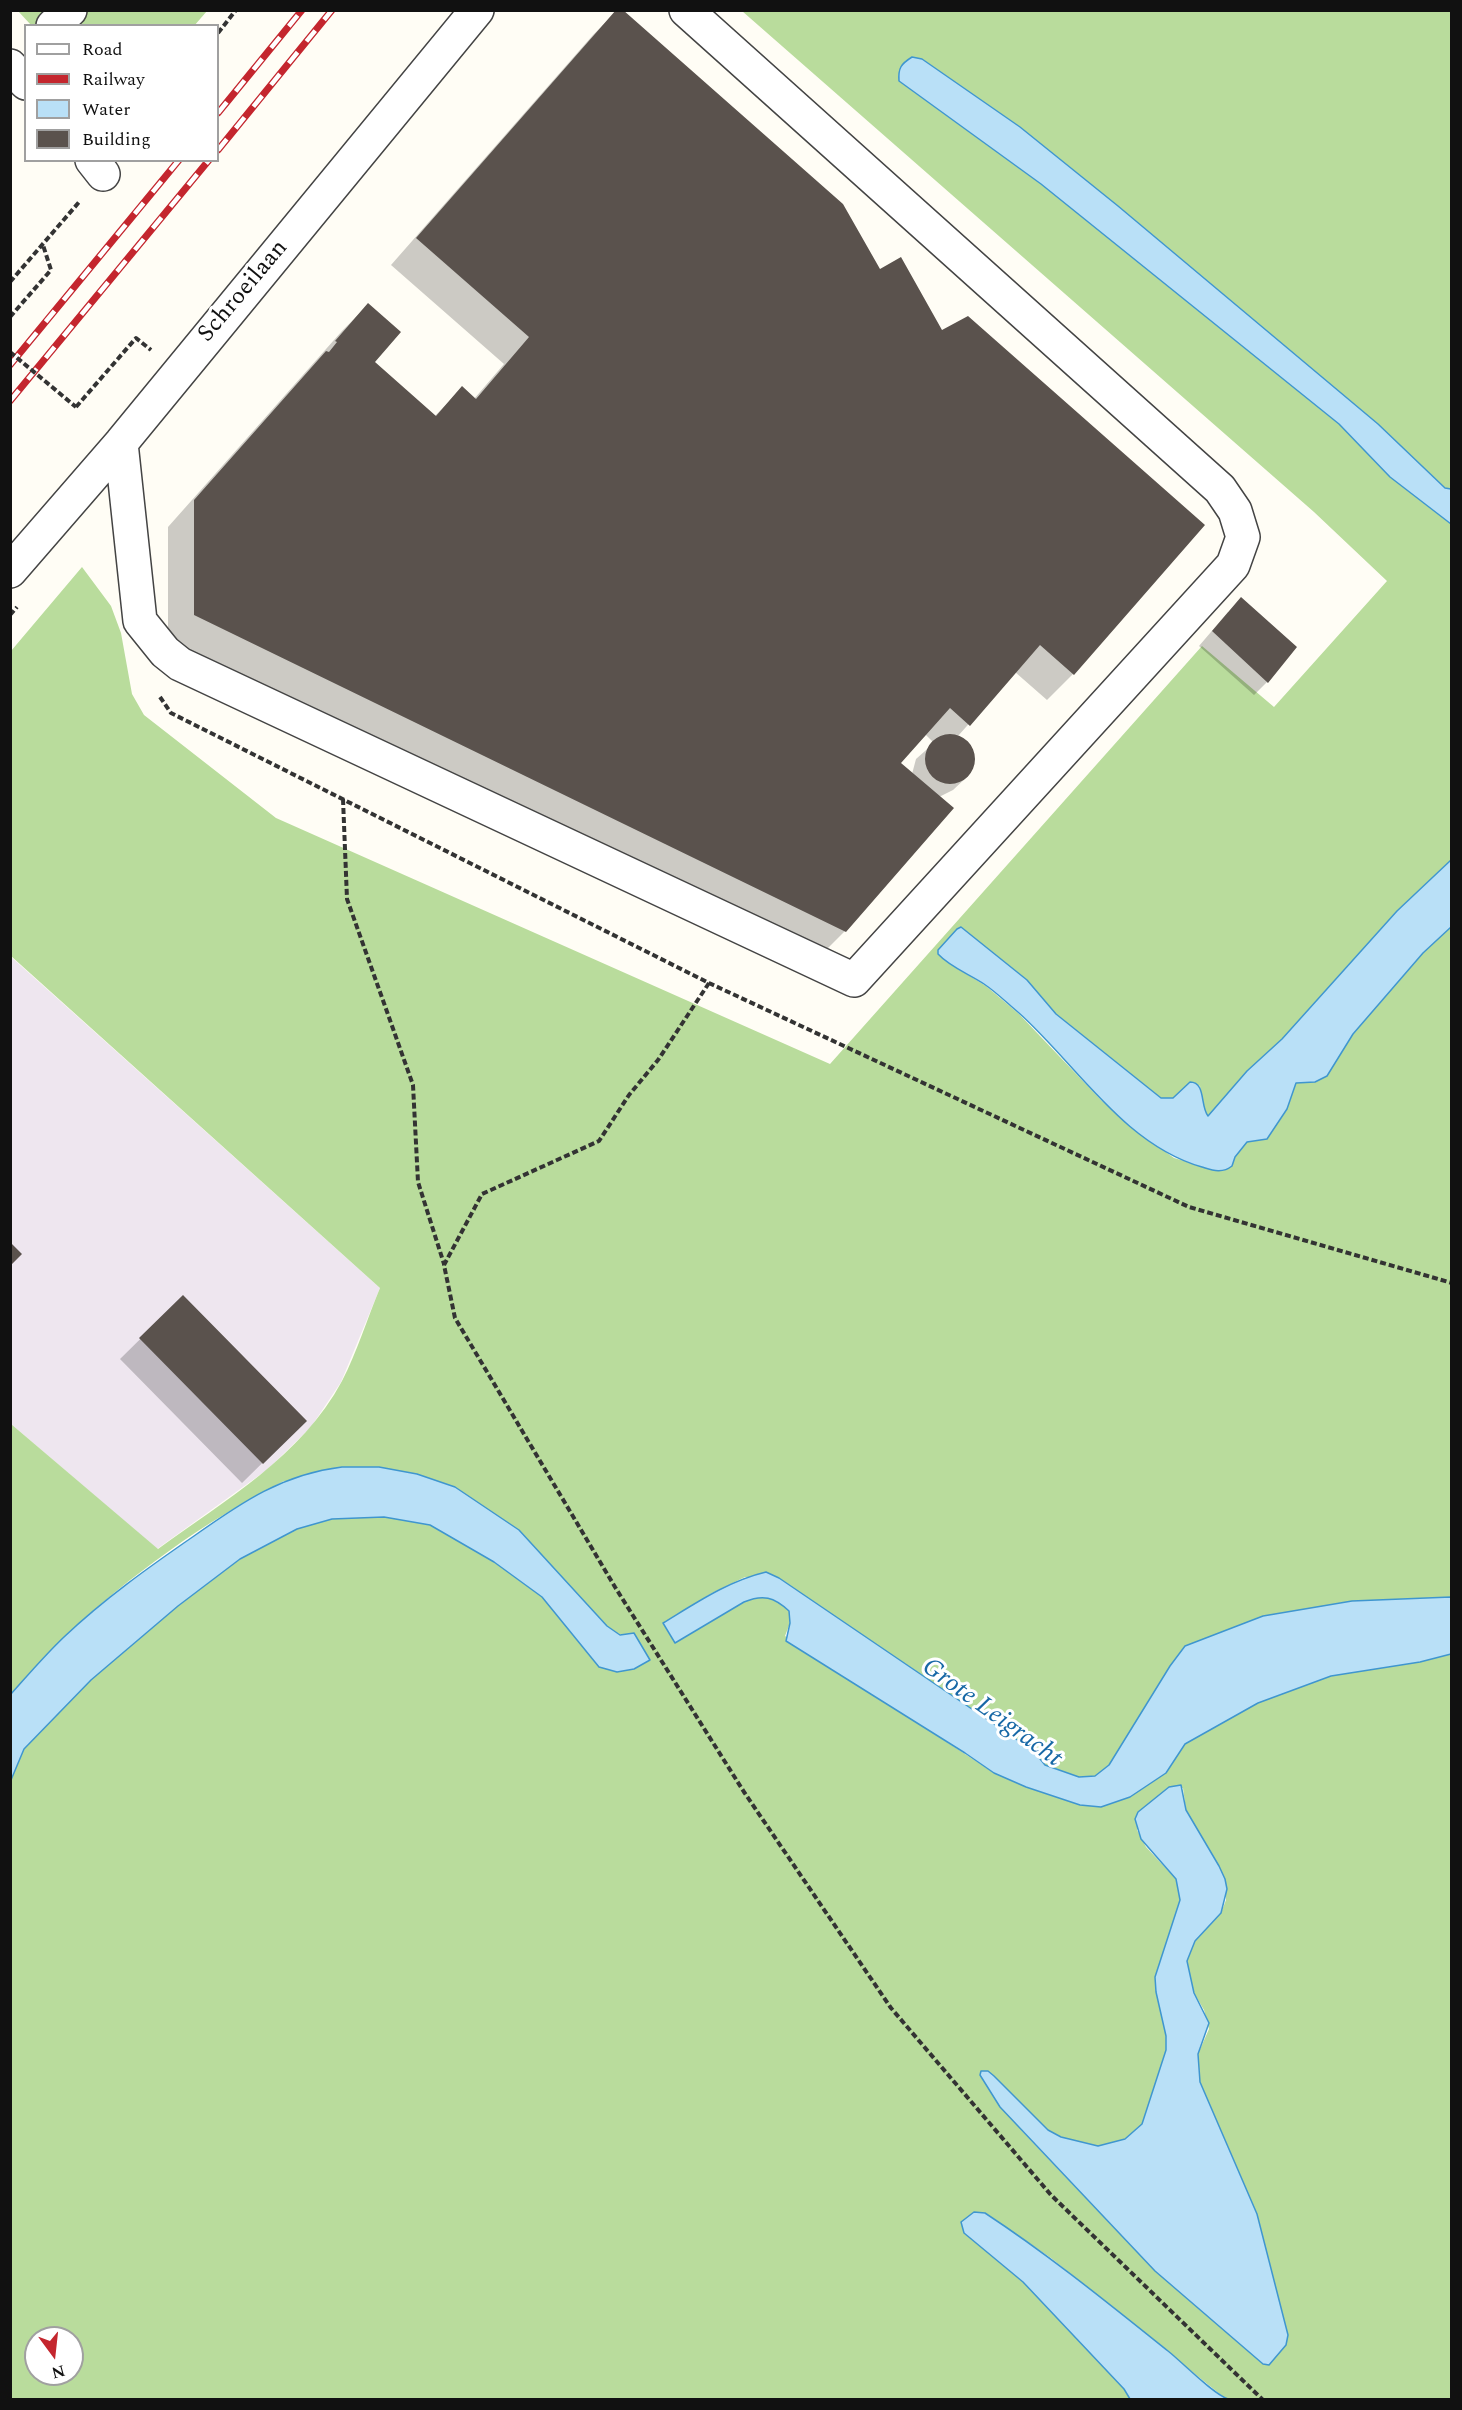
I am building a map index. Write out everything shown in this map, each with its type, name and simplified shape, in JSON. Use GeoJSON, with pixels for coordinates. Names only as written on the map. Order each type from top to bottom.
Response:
{"type":"FeatureCollection","features":[{"type":"Feature","properties":{"kind":"street"},"geometry":{"type":"LineString","coordinates":[[55,24],[70,10]]}},
{"type":"Feature","properties":{"kind":"street","name":"Schroeilaan"},"geometry":{"type":"LineString","coordinates":[[10,571],[121,443],[477,10]]}},
{"type":"Feature","properties":{"kind":"street"},"geometry":{"type":"LineString","coordinates":[[121,443],[140,621],[165,652],[180,664],[854,980],[1233,565],[1243,537],[1235,510],[1220,489],[686,10]]}},
{"type":"Feature","properties":{"kind":"street"},"geometry":{"type":"LineString","coordinates":[[24,52],[10,64],[24,81]]}},
{"type":"Feature","properties":{"kind":"path"},"geometry":{"type":"LineString","coordinates":[[219,32],[236,10]]}},
{"type":"Feature","properties":{"kind":"path"},"geometry":{"type":"LineString","coordinates":[[10,282],[43,245],[98,167]]}},
{"type":"Feature","properties":{"kind":"path"},"geometry":{"type":"LineString","coordinates":[[10,317],[51,270],[43,245]]}},
{"type":"Feature","properties":{"kind":"path"},"geometry":{"type":"LineString","coordinates":[[10,352],[76,407],[134,341]]}},
{"type":"Feature","properties":{"kind":"path"},"geometry":{"type":"LineString","coordinates":[[159,696],[171,713],[709,983],[1189,1207],[1452,1283]]}},
{"type":"Feature","properties":{"kind":"path"},"geometry":{"type":"LineString","coordinates":[[343,799],[347,899],[412,1086],[418,1182],[444,1265],[454,1318],[609,1578],[744,1792],[891,2008],[1051,2195],[1263,2400]]}},
{"type":"Feature","properties":{"kind":"path"},"geometry":{"type":"LineString","coordinates":[[444,1265],[482,1194],[599,1141],[630,1095],[658,1060],[709,983]]}},
{"type":"Feature","properties":{"kind":"shaded area"},"geometry":{"type":"Polygon","coordinates":[[[10,956],[380,1288],[341,1382],[311,1427],[268,1469],[157,1549],[11,1424],[10,956]]]}},
{"type":"Feature","properties":{"kind":"green space"},"geometry":{"type":"Polygon","coordinates":[[[18,11],[207,11],[196,24],[30,24],[18,11]]]}},
{"type":"Feature","properties":{"kind":"green space"},"geometry":{"type":"Polygon","coordinates":[[[742,11],[1451,11],[1451,489],[1445,488],[1378,424],[1020,127],[922,59],[899,81],[1041,184],[1339,424],[1390,477],[1451,524],[1451,860],[1397,911],[1282,1039],[1247,1071],[1210,1115],[1205,1115],[1200,1086],[1190,1082],[1173,1098],[1161,1098],[1056,1014],[1027,980],[961,927],[950,964],[986,986],[1019,1014],[1101,1100],[1137,1131],[1174,1158],[1219,1171],[1232,1166],[1235,1157],[1247,1142],[1267,1139],[1287,1109],[1296,1083],[1315,1082],[1327,1076],[1353,1034],[1423,953],[1451,927],[1451,1597],[1352,1601],[1263,1616],[1185,1646],[1170,1666],[1109,1765],[1095,1776],[1079,1777],[1045,1765],[1036,1754],[1016,1739],[779,1578],[745,1577],[712,1593],[663,1623],[675,1643],[744,1602],[757,1598],[773,1600],[789,1611],[790,1623],[785,1636],[994,1773],[1026,1787],[1080,1805],[1101,1807],[1149,1784],[1166,1773],[1185,1744],[1258,1703],[1331,1676],[1420,1662],[1451,1654],[1451,2399],[1226,2399],[1051,2258],[985,2213],[974,2212],[964,2233],[1023,2282],[1124,2389],[1130,2399],[11,2399],[10,1780],[24,1749],[91,1680],[178,1606],[240,1559],[297,1529],[332,1519],[384,1517],[430,1525],[494,1562],[542,1597],[599,1667],[625,1636],[614,1632],[607,1626],[519,1530],[284,1481],[225,1514],[141,1571],[64,1637],[11,1694],[11,1424],[158,1549],[235,1495],[284,1454],[306,1432],[342,1381],[380,1288],[11,956],[11,651],[82,567],[111,606],[121,633],[132,694],[144,715],[276,818],[830,1064],[1202,646],[1274,707],[1387,581],[1314,512],[742,11]],[[1169,1787],[1156,1798],[1137,1830],[1146,1847],[1176,1879],[1180,1900],[1155,1977],[1166,2036],[1166,2050],[1142,2124],[1125,2139],[1098,2146],[1061,2137],[1048,2130],[988,2071],[1022,2131],[1155,2271],[1263,2364],[1272,2275],[1257,2214],[1200,2082],[1198,2054],[1209,2029],[1204,2010],[1194,1993],[1187,1961],[1195,1941],[1221,1913],[1226,1900],[1225,1879],[1186,1810],[1183,1788],[1169,1787]]]}},
{"type":"Feature","properties":{"kind":"water"},"geometry":{"type":"Polygon","coordinates":[[[912,57],[922,59],[1020,127],[1378,424],[1445,488],[1451,489],[1451,524],[1390,477],[1339,424],[1041,184],[899,81],[901,67],[912,57]]]}},
{"type":"Feature","properties":{"kind":"water"},"geometry":{"type":"Polygon","coordinates":[[[1451,860],[1451,927],[1423,953],[1353,1034],[1327,1076],[1315,1082],[1296,1083],[1287,1109],[1267,1139],[1247,1142],[1235,1157],[1232,1166],[1224,1170],[1217,1171],[1202,1167],[1174,1156],[1149,1141],[1103,1101],[1019,1013],[988,987],[954,967],[938,954],[938,950],[961,927],[1027,980],[1056,1014],[1161,1098],[1173,1098],[1190,1082],[1195,1083],[1201,1090],[1208,1116],[1247,1071],[1282,1039],[1397,911],[1451,860]]]}},
{"type":"Feature","properties":{"kind":"water"},"geometry":{"type":"Polygon","coordinates":[[[342,1467],[379,1467],[417,1474],[455,1487],[519,1530],[607,1626],[620,1635],[634,1633],[650,1660],[634,1669],[617,1672],[599,1667],[542,1597],[494,1562],[430,1525],[384,1517],[332,1519],[297,1529],[240,1559],[178,1606],[91,1680],[24,1749],[11,1780],[11,1694],[64,1637],[144,1572],[246,1501],[301,1476],[342,1467]]]}},
{"type":"Feature","properties":{"kind":"water"},"geometry":{"type":"Polygon","coordinates":[[[766,1572],[779,1578],[1016,1739],[1036,1754],[1045,1765],[1079,1777],[1095,1776],[1109,1765],[1170,1666],[1185,1646],[1263,1616],[1352,1601],[1451,1597],[1451,1654],[1420,1662],[1331,1676],[1258,1703],[1185,1744],[1166,1773],[1130,1797],[1101,1807],[1080,1805],[1026,1787],[994,1773],[786,1641],[790,1623],[789,1611],[768,1598],[757,1598],[744,1602],[675,1643],[663,1623],[725,1587],[766,1572]]]}},
{"type":"Feature","properties":{"kind":"water"},"geometry":{"type":"Polygon","coordinates":[[[1181,1785],[1186,1810],[1219,1866],[1227,1889],[1221,1913],[1195,1941],[1187,1961],[1194,1993],[1209,2023],[1198,2054],[1200,2082],[1257,2214],[1288,2335],[1286,2345],[1269,2365],[1263,2364],[1155,2271],[1000,2107],[980,2075],[981,2071],[988,2071],[1048,2130],[1061,2137],[1098,2146],[1125,2139],[1142,2124],[1166,2050],[1166,2036],[1155,1977],[1180,1900],[1176,1879],[1141,1839],[1135,1819],[1138,1812],[1169,1787],[1181,1785]]]}},
{"type":"Feature","properties":{"kind":"water"},"geometry":{"type":"Polygon","coordinates":[[[974,2212],[985,2213],[1055,2262],[1168,2351],[1206,2385],[1228,2399],[1130,2399],[1124,2389],[1023,2282],[964,2233],[961,2222],[974,2212]]]}},
{"type":"Feature","properties":{"kind":"building"},"geometry":{"type":"Polygon","coordinates":[[[616,10],[623,10],[843,204],[880,269],[901,257],[942,330],[968,316],[1205,525],[1074,675],[1040,645],[970,726],[950,708],[901,763],[954,808],[846,932],[194,615],[194,500],[326,351],[329,352],[337,342],[335,341],[368,303],[401,332],[375,362],[436,416],[462,386],[476,399],[529,337],[416,238],[616,10]]]}},
{"type":"Feature","properties":{"kind":"building"},"geometry":{"type":"Polygon","coordinates":[[[1241,597],[1297,647],[1268,683],[1212,631],[1241,597]]]}},
{"type":"Feature","properties":{"kind":"building"},"geometry":{"type":"Polygon","coordinates":[[[945,734],[955,734],[968,741],[975,754],[975,764],[968,777],[955,784],[945,784],[936,780],[929,773],[925,764],[925,754],[929,745],[936,738],[945,734]]]}},
{"type":"Feature","properties":{"kind":"building"},"geometry":{"type":"Polygon","coordinates":[[[10,1242],[22,1254],[10,1266],[10,1242]]]}},
{"type":"Feature","properties":{"kind":"building"},"geometry":{"type":"Polygon","coordinates":[[[183,1295],[307,1421],[263,1464],[139,1338],[183,1295]]]}},
{"type":"Feature","properties":{"kind":"railway"},"geometry":{"type":"LineString","coordinates":[[219,112],[302,10]]}},
{"type":"Feature","properties":{"kind":"railway"},"geometry":{"type":"LineString","coordinates":[[219,149],[332,10]]}},
{"type":"Feature","properties":{"kind":"railway"},"geometry":{"type":"LineString","coordinates":[[10,365],[177,162]]}},
{"type":"Feature","properties":{"kind":"railway"},"geometry":{"type":"LineString","coordinates":[[10,401],[207,162]]}},
{"type":"Feature","properties":{"kind":"water label","name":"Grote Leigracht"},"geometry":{"type":"Point","coordinates":[991,1714]}}]}
